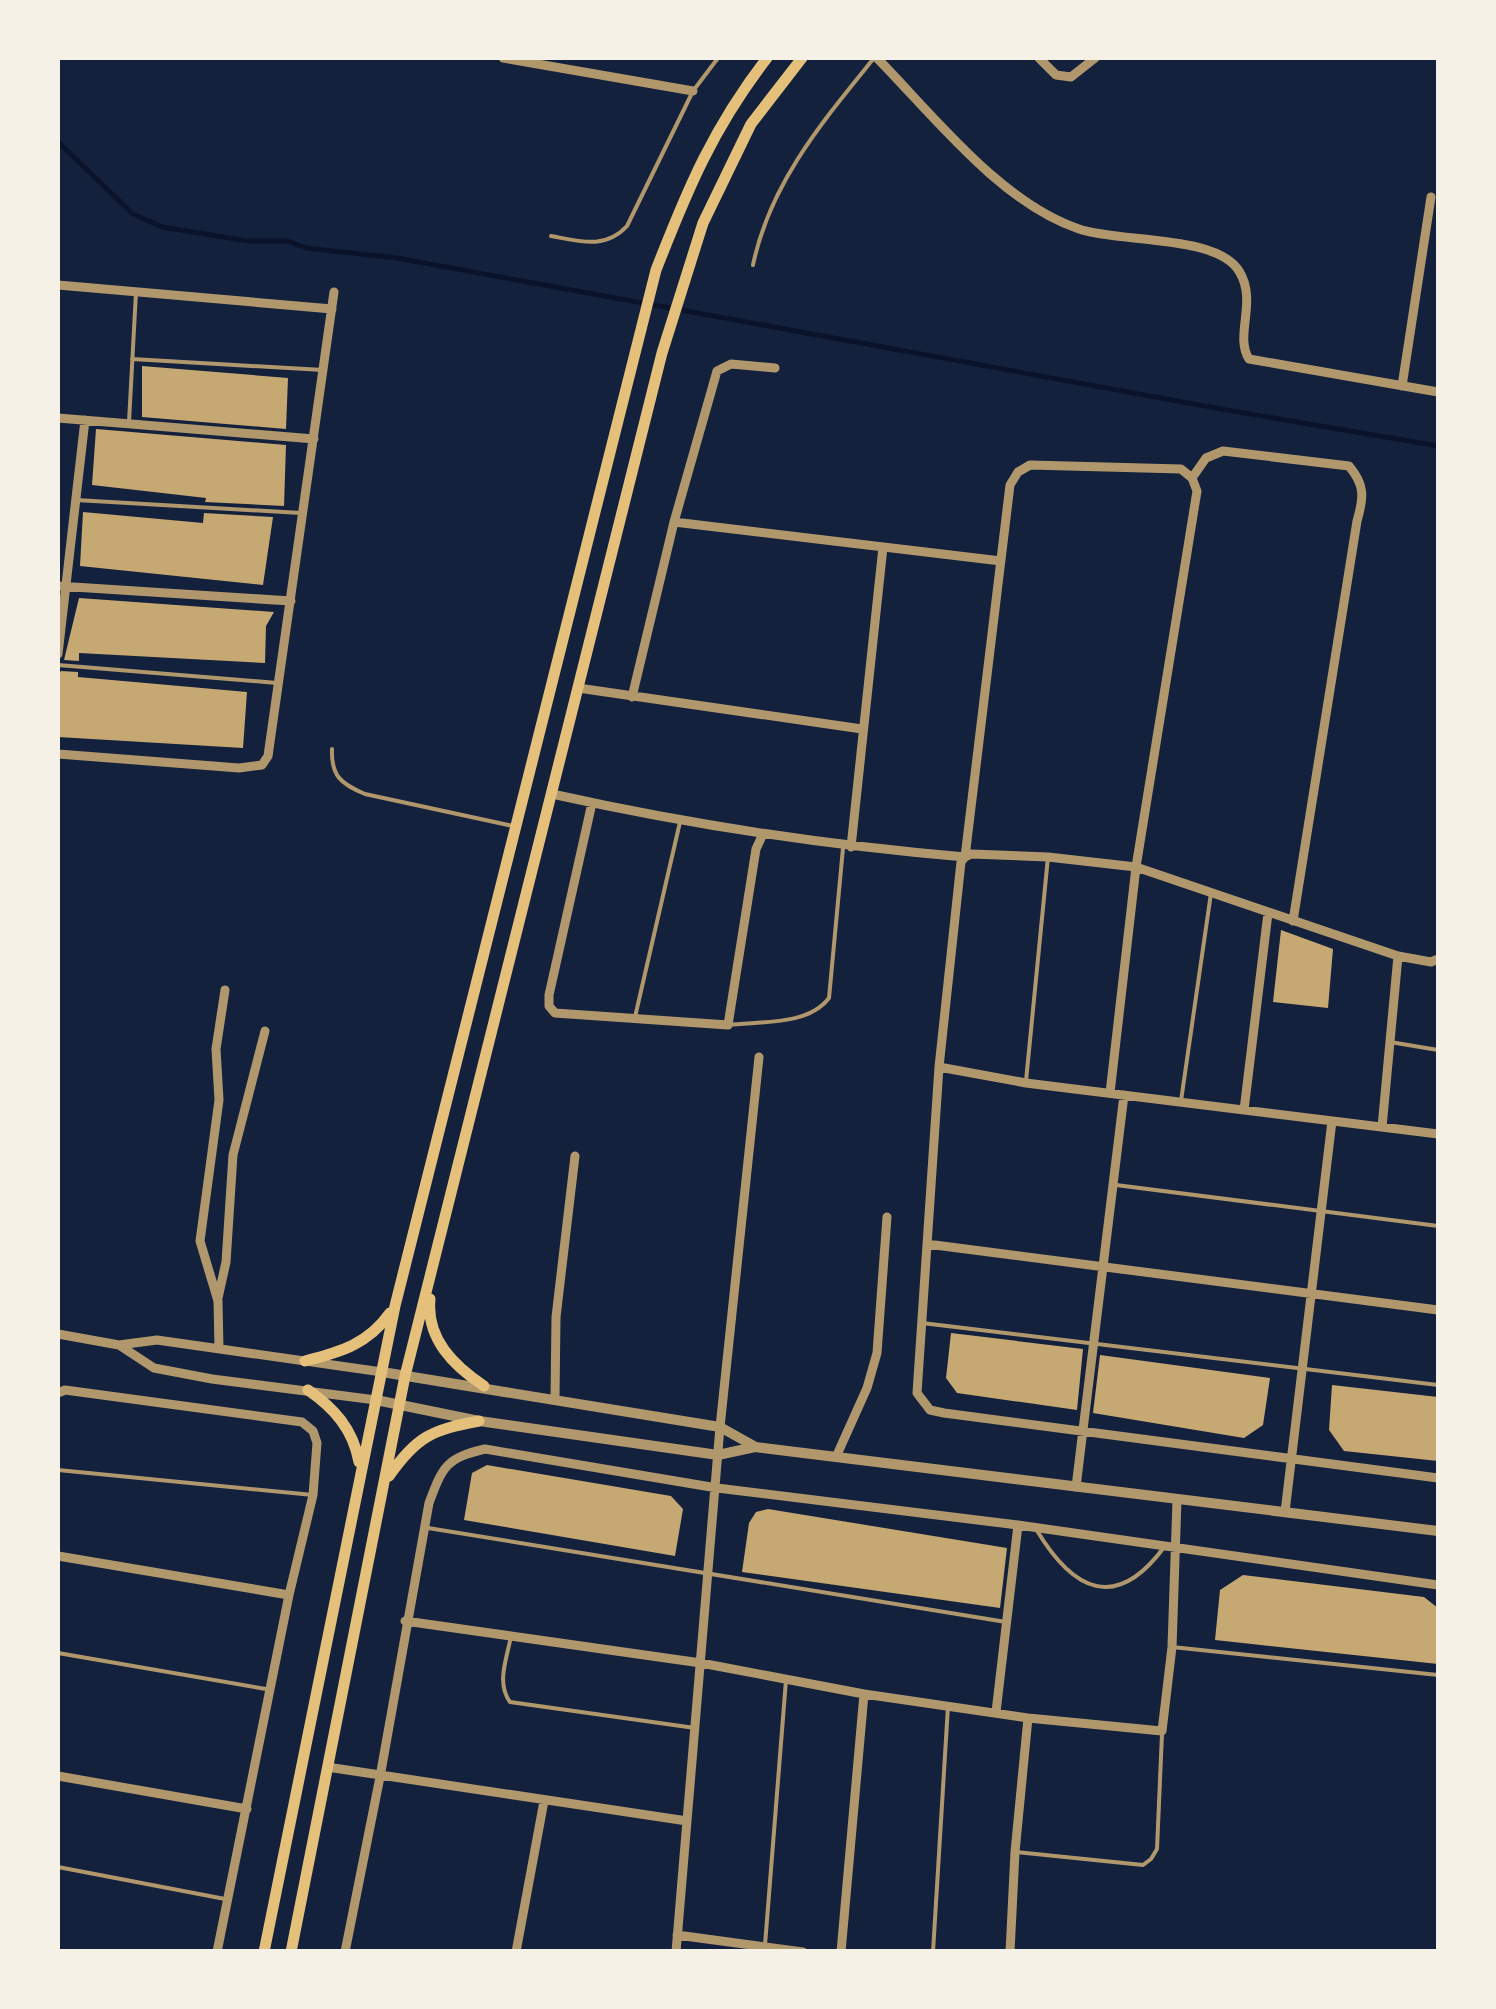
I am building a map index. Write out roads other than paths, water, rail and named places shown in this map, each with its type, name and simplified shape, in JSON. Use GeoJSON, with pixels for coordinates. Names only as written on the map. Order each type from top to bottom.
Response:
{"type":"FeatureCollection","features":[{"type":"Feature","properties":{"kind":"main road"},"geometry":{"type":"LineString","coordinates":[[264,1952],[395,1306],[656,270],[691,179],[731,104],[767,58]]}},
{"type":"Feature","properties":{"kind":"main road"},"geometry":{"type":"LineString","coordinates":[[291,1952],[406,1376],[662,353],[703,223],[750,124],[802,58]]}},
{"type":"Feature","properties":{"kind":"main road"},"geometry":{"type":"LineString","coordinates":[[432,1275],[429,1308],[438,1340],[456,1368],[484,1386]]}},
{"type":"Feature","properties":{"kind":"main road"},"geometry":{"type":"LineString","coordinates":[[305,1361],[356,1346],[378,1331],[395,1306]]}},
{"type":"Feature","properties":{"kind":"main road"},"geometry":{"type":"LineString","coordinates":[[308,1390],[324,1401],[350,1432],[360,1471]]}},
{"type":"Feature","properties":{"kind":"main road"},"geometry":{"type":"LineString","coordinates":[[386,1481],[408,1449],[441,1428],[479,1421]]}},
{"type":"Feature","properties":{"kind":"street"},"geometry":{"type":"LineString","coordinates":[[502,58],[693,91]]}},
{"type":"Feature","properties":{"kind":"street"},"geometry":{"type":"LineString","coordinates":[[875,58],[1007,190],[1046,216],[1082,231],[1214,250],[1239,270],[1249,306],[1242,344],[1248,360],[1438,392]]}},
{"type":"Feature","properties":{"kind":"street"},"geometry":{"type":"LineString","coordinates":[[1039,58],[1056,75],[1072,78],[1095,58]]}},
{"type":"Feature","properties":{"kind":"street"},"geometry":{"type":"LineString","coordinates":[[1402,386],[1432,197]]}},
{"type":"Feature","properties":{"kind":"street"},"geometry":{"type":"LineString","coordinates":[[58,285],[332,309]]}},
{"type":"Feature","properties":{"kind":"street"},"geometry":{"type":"LineString","coordinates":[[58,754],[254,768],[268,756],[334,292]]}},
{"type":"Feature","properties":{"kind":"street"},"geometry":{"type":"LineString","coordinates":[[632,696],[674,522],[717,371],[731,364],[775,368]]}},
{"type":"Feature","properties":{"kind":"street"},"geometry":{"type":"LineString","coordinates":[[58,418],[314,439]]}},
{"type":"Feature","properties":{"kind":"street"},"geometry":{"type":"LineString","coordinates":[[58,654],[62,587],[86,420]]}},
{"type":"Feature","properties":{"kind":"street"},"geometry":{"type":"LineString","coordinates":[[1192,478],[1206,458],[1222,451],[1349,466],[1362,481],[1364,499],[1357,521],[1292,920]]}},
{"type":"Feature","properties":{"kind":"street"},"geometry":{"type":"LineString","coordinates":[[965,857],[1010,485],[1018,472],[1030,466],[1181,469],[1192,478],[1197,492],[1136,867],[1110,1094]]}},
{"type":"Feature","properties":{"kind":"street"},"geometry":{"type":"LineString","coordinates":[[674,522],[1001,561]]}},
{"type":"Feature","properties":{"kind":"street"},"geometry":{"type":"LineString","coordinates":[[848,846],[884,547]]}},
{"type":"Feature","properties":{"kind":"street"},"geometry":{"type":"LineString","coordinates":[[62,587],[291,601]]}},
{"type":"Feature","properties":{"kind":"street"},"geometry":{"type":"LineString","coordinates":[[578,688],[862,728]]}},
{"type":"Feature","properties":{"kind":"street"},"geometry":{"type":"LineString","coordinates":[[552,794],[680,822],[848,846],[965,857]]}},
{"type":"Feature","properties":{"kind":"street"},"geometry":{"type":"LineString","coordinates":[[592,803],[550,996],[549,1006],[555,1013],[728,1024],[756,848],[763,834]]}},
{"type":"Feature","properties":{"kind":"street"},"geometry":{"type":"LineString","coordinates":[[1438,959],[1431,962],[1398,956],[1136,867],[1048,857],[965,857],[960,862],[940,1068],[917,1393],[930,1410],[1083,1434],[1438,1478]]}},
{"type":"Feature","properties":{"kind":"street"},"geometry":{"type":"LineString","coordinates":[[1244,1110],[1268,914]]}},
{"type":"Feature","properties":{"kind":"street"},"geometry":{"type":"LineString","coordinates":[[1382,1127],[1398,956]]}},
{"type":"Feature","properties":{"kind":"street"},"geometry":{"type":"LineString","coordinates":[[218,1301],[200,1241],[219,1100],[216,1049],[224,990]]}},
{"type":"Feature","properties":{"kind":"street"},"geometry":{"type":"LineString","coordinates":[[219,1349],[218,1301],[226,1262],[233,1155],[265,1030]]}},
{"type":"Feature","properties":{"kind":"street"},"geometry":{"type":"LineString","coordinates":[[676,1952],[720,1427],[759,1058]]}},
{"type":"Feature","properties":{"kind":"street"},"geometry":{"type":"LineString","coordinates":[[940,1068],[1026,1083],[1438,1134]]}},
{"type":"Feature","properties":{"kind":"street"},"geometry":{"type":"LineString","coordinates":[[1076,1487],[1124,1095]]}},
{"type":"Feature","properties":{"kind":"street"},"geometry":{"type":"LineString","coordinates":[[1285,1512],[1332,1121]]}},
{"type":"Feature","properties":{"kind":"street"},"geometry":{"type":"LineString","coordinates":[[555,1398],[556,1317],[575,1156]]}},
{"type":"Feature","properties":{"kind":"street"},"geometry":{"type":"LineString","coordinates":[[836,1457],[867,1388],[877,1353],[887,1217]]}},
{"type":"Feature","properties":{"kind":"street"},"geometry":{"type":"LineString","coordinates":[[927,1244],[1438,1310]]}},
{"type":"Feature","properties":{"kind":"street"},"geometry":{"type":"LineString","coordinates":[[58,1334],[119,1344],[158,1340],[484,1386],[720,1427],[755,1446],[1438,1534]]}},
{"type":"Feature","properties":{"kind":"street"},"geometry":{"type":"LineString","coordinates":[[119,1344],[154,1368],[212,1379],[376,1400],[479,1421],[718,1456],[755,1446]]}},
{"type":"Feature","properties":{"kind":"street"},"geometry":{"type":"LineString","coordinates":[[61,1391],[302,1422],[313,1431],[317,1443],[313,1495],[289,1594],[217,1952]]}},
{"type":"Feature","properties":{"kind":"street"},"geometry":{"type":"LineString","coordinates":[[346,1952],[428,1503],[441,1470],[457,1456],[485,1449],[717,1488],[1438,1585]]}},
{"type":"Feature","properties":{"kind":"street"},"geometry":{"type":"LineString","coordinates":[[405,1621],[702,1663],[864,1694],[1028,1718],[1162,1731],[1172,1647],[1170,1547],[1176,1500]]}},
{"type":"Feature","properties":{"kind":"street"},"geometry":{"type":"LineString","coordinates":[[996,1712],[1018,1526]]}},
{"type":"Feature","properties":{"kind":"street"},"geometry":{"type":"LineString","coordinates":[[58,1556],[289,1594]]}},
{"type":"Feature","properties":{"kind":"street"},"geometry":{"type":"LineString","coordinates":[[841,1952],[864,1694]]}},
{"type":"Feature","properties":{"kind":"street"},"geometry":{"type":"LineString","coordinates":[[1010,1952],[1028,1718]]}},
{"type":"Feature","properties":{"kind":"street"},"geometry":{"type":"LineString","coordinates":[[327,1767],[688,1821]]}},
{"type":"Feature","properties":{"kind":"street"},"geometry":{"type":"LineString","coordinates":[[58,1776],[247,1809]]}},
{"type":"Feature","properties":{"kind":"street"},"geometry":{"type":"LineString","coordinates":[[516,1952],[544,1801]]}},
{"type":"Feature","properties":{"kind":"street"},"geometry":{"type":"LineString","coordinates":[[677,1935],[803,1952]]}},
{"type":"Feature","properties":{"kind":"lane"},"geometry":{"type":"LineString","coordinates":[[550,236],[591,243],[618,236],[627,226],[693,91],[718,58]]}},
{"type":"Feature","properties":{"kind":"lane"},"geometry":{"type":"LineString","coordinates":[[753,265],[774,200],[807,141],[875,58]]}},
{"type":"Feature","properties":{"kind":"lane"},"geometry":{"type":"LineString","coordinates":[[128,424],[136,292]]}},
{"type":"Feature","properties":{"kind":"lane"},"geometry":{"type":"LineString","coordinates":[[132,359],[323,370]]}},
{"type":"Feature","properties":{"kind":"lane"},"geometry":{"type":"LineString","coordinates":[[76,500],[303,514]]}},
{"type":"Feature","properties":{"kind":"lane"},"geometry":{"type":"LineString","coordinates":[[58,665],[280,683]]}},
{"type":"Feature","properties":{"kind":"lane"},"geometry":{"type":"LineString","coordinates":[[332,748],[335,776],[343,785],[365,794],[516,827]]}},
{"type":"Feature","properties":{"kind":"lane"},"geometry":{"type":"LineString","coordinates":[[634,1018],[680,822]]}},
{"type":"Feature","properties":{"kind":"lane"},"geometry":{"type":"LineString","coordinates":[[728,1024],[806,1016],[820,1011],[829,998],[848,846]]}},
{"type":"Feature","properties":{"kind":"lane"},"geometry":{"type":"LineString","coordinates":[[1026,1083],[1048,857]]}},
{"type":"Feature","properties":{"kind":"lane"},"geometry":{"type":"LineString","coordinates":[[1181,1102],[1211,893]]}},
{"type":"Feature","properties":{"kind":"lane"},"geometry":{"type":"LineString","coordinates":[[1390,1042],[1438,1050]]}},
{"type":"Feature","properties":{"kind":"lane"},"geometry":{"type":"LineString","coordinates":[[1113,1185],[1438,1226]]}},
{"type":"Feature","properties":{"kind":"lane"},"geometry":{"type":"LineString","coordinates":[[921,1322],[1438,1385]]}},
{"type":"Feature","properties":{"kind":"lane"},"geometry":{"type":"LineString","coordinates":[[58,1470],[313,1495]]}},
{"type":"Feature","properties":{"kind":"lane"},"geometry":{"type":"LineString","coordinates":[[424,1528],[1006,1622]]}},
{"type":"Feature","properties":{"kind":"lane"},"geometry":{"type":"LineString","coordinates":[[1036,1528],[1069,1575],[1094,1586],[1110,1588],[1135,1576],[1170,1547]]}},
{"type":"Feature","properties":{"kind":"lane"},"geometry":{"type":"LineString","coordinates":[[511,1636],[502,1682],[510,1702],[696,1728]]}},
{"type":"Feature","properties":{"kind":"lane"},"geometry":{"type":"LineString","coordinates":[[1172,1647],[1438,1675]]}},
{"type":"Feature","properties":{"kind":"lane"},"geometry":{"type":"LineString","coordinates":[[58,1653],[271,1689]]}},
{"type":"Feature","properties":{"kind":"lane"},"geometry":{"type":"LineString","coordinates":[[765,1946],[786,1680]]}},
{"type":"Feature","properties":{"kind":"lane"},"geometry":{"type":"LineString","coordinates":[[933,1952],[948,1706]]}},
{"type":"Feature","properties":{"kind":"lane"},"geometry":{"type":"LineString","coordinates":[[1015,1852],[1143,1864],[1152,1859],[1157,1849],[1162,1731]]}},
{"type":"Feature","properties":{"kind":"lane"},"geometry":{"type":"LineString","coordinates":[[58,1868],[229,1900]]}},
{"type":"Feature","properties":{"kind":"waterway"},"geometry":{"type":"LineString","coordinates":[[58,142],[133,214],[162,227],[397,258],[1438,446]]}}]}
